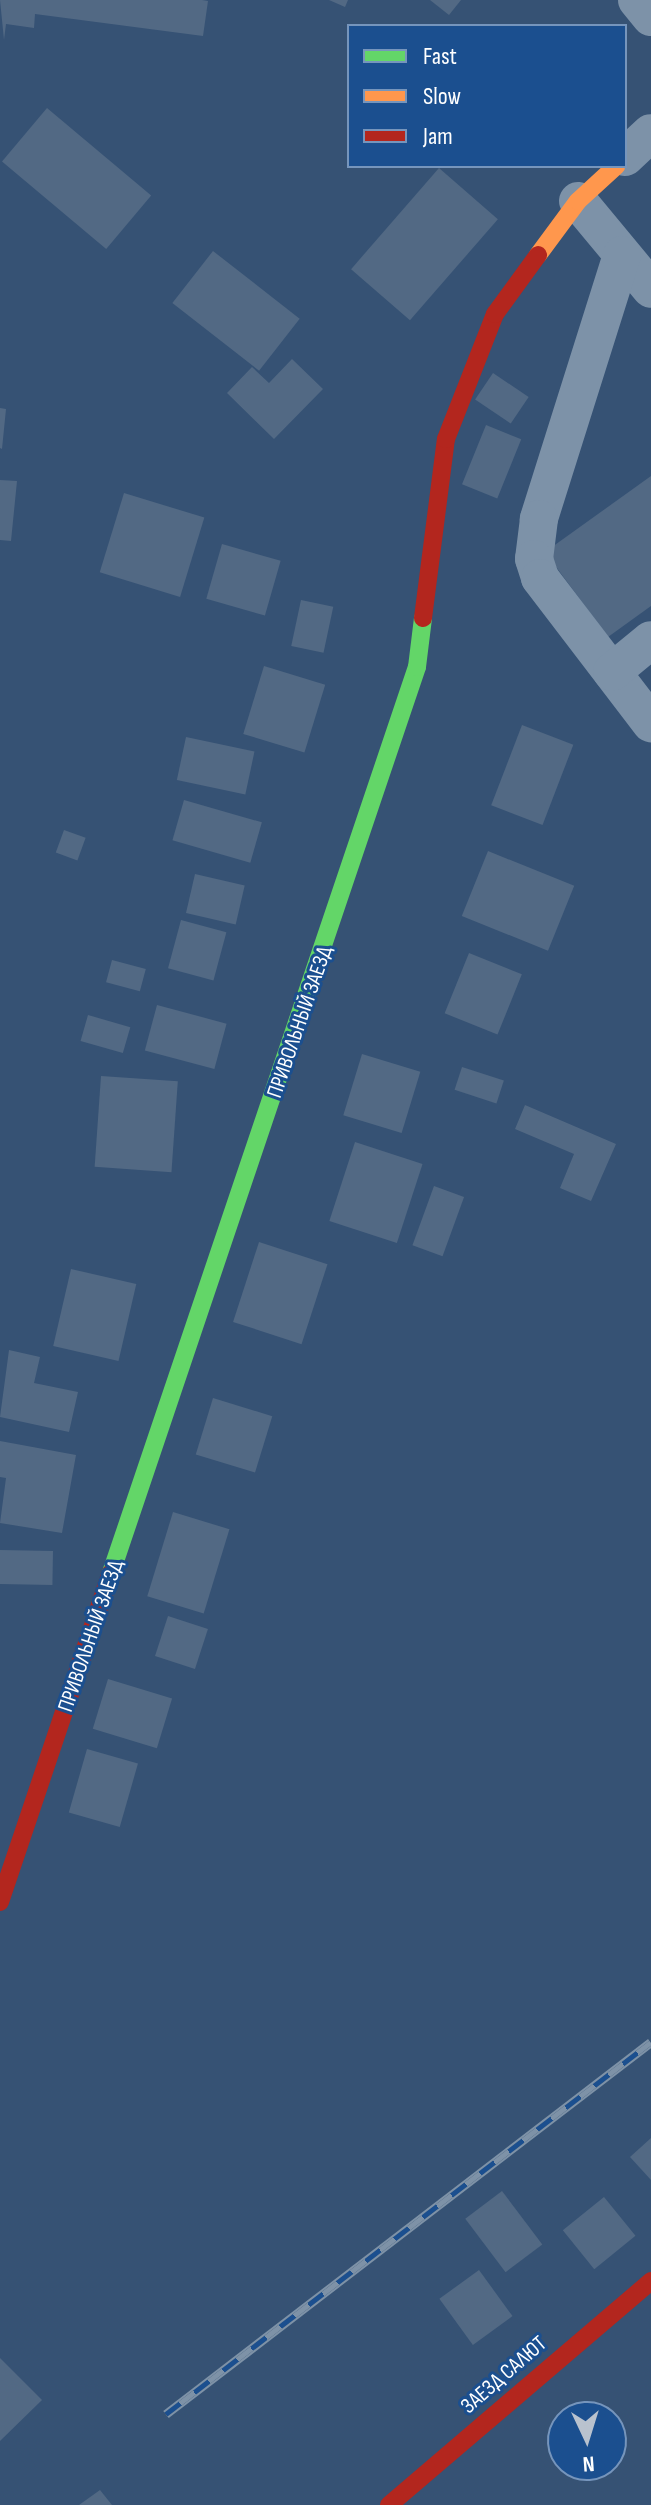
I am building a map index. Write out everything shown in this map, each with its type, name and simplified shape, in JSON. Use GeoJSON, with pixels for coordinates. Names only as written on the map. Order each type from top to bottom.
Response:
{"type":"FeatureCollection","features":[{"type":"Feature","properties":{"kind":"street"},"geometry":{"type":"LineString","coordinates":[[637,0],[651,17]]}},
{"type":"Feature","properties":{"kind":"street"},"geometry":{"type":"LineString","coordinates":[[627,155],[651,133]]}},
{"type":"Feature","properties":{"kind":"street","name":"ПРИВОЛЬНЫЙ ЗАЕЗД"},"geometry":{"type":"LineString","coordinates":[[0,1902],[417,667],[446,439],[495,314],[578,201],[614,168]]}},
{"type":"Feature","properties":{"kind":"street"},"geometry":{"type":"LineString","coordinates":[[578,201],[651,289]]}},
{"type":"Feature","properties":{"kind":"street"},"geometry":{"type":"LineString","coordinates":[[622,255],[539,519],[534,559],[540,578],[651,723]]}},
{"type":"Feature","properties":{"kind":"street"},"geometry":{"type":"LineString","coordinates":[[612,672],[651,640]]}},
{"type":"Feature","properties":{"kind":"street","name":"ЗАЕЗД САЛЮТ"},"geometry":{"type":"LineString","coordinates":[[389,2505],[651,2281]]}},
{"type":"Feature","properties":{"kind":"building"},"geometry":{"type":"Polygon","coordinates":[[[0,0],[208,1],[203,36],[35,14],[34,28],[6,24],[4,40],[0,0]]]}},
{"type":"Feature","properties":{"kind":"building"},"geometry":{"type":"Polygon","coordinates":[[[329,0],[348,0],[345,7],[329,0]]]}},
{"type":"Feature","properties":{"kind":"building"},"geometry":{"type":"Polygon","coordinates":[[[430,0],[461,0],[449,15],[430,0]]]}},
{"type":"Feature","properties":{"kind":"building"},"geometry":{"type":"Polygon","coordinates":[[[47,108],[151,195],[106,249],[2,162],[47,108]]]}},
{"type":"Feature","properties":{"kind":"building"},"geometry":{"type":"Polygon","coordinates":[[[439,168],[498,219],[410,320],[351,269],[439,168]]]}},
{"type":"Feature","properties":{"kind":"building"},"geometry":{"type":"Polygon","coordinates":[[[213,251],[300,319],[259,371],[172,303],[213,251]]]}},
{"type":"Feature","properties":{"kind":"building"},"geometry":{"type":"Polygon","coordinates":[[[292,359],[323,389],[274,439],[227,393],[252,367],[269,383],[292,359]]]}},
{"type":"Feature","properties":{"kind":"building"},"geometry":{"type":"Polygon","coordinates":[[[493,373],[529,397],[511,424],[475,400],[493,373]]]}},
{"type":"Feature","properties":{"kind":"building"},"geometry":{"type":"Polygon","coordinates":[[[0,408],[6,409],[2,449],[0,448],[0,408]]]}},
{"type":"Feature","properties":{"kind":"building"},"geometry":{"type":"Polygon","coordinates":[[[486,425],[521,439],[497,499],[462,484],[486,425]]]}},
{"type":"Feature","properties":{"kind":"building"},"geometry":{"type":"Polygon","coordinates":[[[651,476],[651,606],[608,637],[545,552],[651,476]]]}},
{"type":"Feature","properties":{"kind":"building"},"geometry":{"type":"Polygon","coordinates":[[[0,480],[17,481],[11,541],[0,540],[0,480]]]}},
{"type":"Feature","properties":{"kind":"building"},"geometry":{"type":"Polygon","coordinates":[[[124,493],[204,518],[180,597],[100,572],[124,493]]]}},
{"type":"Feature","properties":{"kind":"building"},"geometry":{"type":"Polygon","coordinates":[[[222,544],[281,561],[265,616],[206,599],[222,544]]]}},
{"type":"Feature","properties":{"kind":"building"},"geometry":{"type":"Polygon","coordinates":[[[301,600],[333,607],[324,653],[291,646],[301,600]]]}},
{"type":"Feature","properties":{"kind":"building"},"geometry":{"type":"Polygon","coordinates":[[[264,666],[325,685],[304,753],[243,734],[264,666]]]}},
{"type":"Feature","properties":{"kind":"building"},"geometry":{"type":"Polygon","coordinates":[[[522,725],[573,745],[543,825],[491,805],[522,725]]]}},
{"type":"Feature","properties":{"kind":"building"},"geometry":{"type":"Polygon","coordinates":[[[186,737],[254,752],[245,795],[177,780],[186,737]]]}},
{"type":"Feature","properties":{"kind":"building"},"geometry":{"type":"Polygon","coordinates":[[[184,800],[262,822],[250,863],[172,840],[184,800]]]}},
{"type":"Feature","properties":{"kind":"building"},"geometry":{"type":"Polygon","coordinates":[[[64,830],[86,838],[77,860],[56,853],[64,830]]]}},
{"type":"Feature","properties":{"kind":"building"},"geometry":{"type":"Polygon","coordinates":[[[488,851],[574,886],[548,951],[462,916],[488,851]]]}},
{"type":"Feature","properties":{"kind":"building"},"geometry":{"type":"Polygon","coordinates":[[[195,874],[245,885],[236,924],[186,913],[195,874]]]}},
{"type":"Feature","properties":{"kind":"building"},"geometry":{"type":"Polygon","coordinates":[[[181,920],[226,932],[213,980],[168,968],[181,920]]]}},
{"type":"Feature","properties":{"kind":"building"},"geometry":{"type":"Polygon","coordinates":[[[469,953],[522,974],[498,1035],[445,1013],[469,953]]]}},
{"type":"Feature","properties":{"kind":"building"},"geometry":{"type":"Polygon","coordinates":[[[112,960],[146,969],[140,991],[106,982],[112,960]]]}},
{"type":"Feature","properties":{"kind":"building"},"geometry":{"type":"Polygon","coordinates":[[[157,1005],[227,1024],[214,1069],[145,1050],[157,1005]]]}},
{"type":"Feature","properties":{"kind":"building"},"geometry":{"type":"Polygon","coordinates":[[[88,1015],[130,1027],[123,1053],[81,1041],[88,1015]]]}},
{"type":"Feature","properties":{"kind":"building"},"geometry":{"type":"Polygon","coordinates":[[[362,1054],[420,1072],[402,1133],[343,1115],[362,1054]]]}},
{"type":"Feature","properties":{"kind":"building"},"geometry":{"type":"Polygon","coordinates":[[[462,1067],[504,1081],[496,1103],[455,1090],[462,1067]]]}},
{"type":"Feature","properties":{"kind":"building"},"geometry":{"type":"Polygon","coordinates":[[[101,1076],[178,1081],[171,1172],[95,1167],[101,1076]]]}},
{"type":"Feature","properties":{"kind":"building"},"geometry":{"type":"Polygon","coordinates":[[[525,1105],[616,1144],[591,1201],[560,1188],[574,1154],[515,1129],[525,1105]]]}},
{"type":"Feature","properties":{"kind":"building"},"geometry":{"type":"Polygon","coordinates":[[[355,1142],[423,1164],[397,1243],[329,1221],[355,1142]]]}},
{"type":"Feature","properties":{"kind":"building"},"geometry":{"type":"Polygon","coordinates":[[[434,1186],[464,1197],[443,1256],[412,1245],[434,1186]]]}},
{"type":"Feature","properties":{"kind":"building"},"geometry":{"type":"Polygon","coordinates":[[[259,1242],[327,1264],[302,1344],[233,1322],[259,1242]]]}},
{"type":"Feature","properties":{"kind":"building"},"geometry":{"type":"Polygon","coordinates":[[[71,1269],[136,1284],[119,1361],[53,1346],[71,1269]]]}},
{"type":"Feature","properties":{"kind":"building"},"geometry":{"type":"Polygon","coordinates":[[[9,1350],[40,1357],[34,1383],[78,1392],[69,1432],[0,1417],[9,1350]]]}},
{"type":"Feature","properties":{"kind":"building"},"geometry":{"type":"Polygon","coordinates":[[[213,1398],[272,1416],[255,1473],[196,1454],[213,1398]]]}},
{"type":"Feature","properties":{"kind":"building"},"geometry":{"type":"Polygon","coordinates":[[[0,1441],[76,1455],[62,1533],[0,1523],[6,1478],[0,1477],[0,1441]]]}},
{"type":"Feature","properties":{"kind":"building"},"geometry":{"type":"Polygon","coordinates":[[[173,1512],[229,1529],[204,1613],[147,1596],[173,1512]]]}},
{"type":"Feature","properties":{"kind":"building"},"geometry":{"type":"Polygon","coordinates":[[[0,1550],[53,1551],[52,1585],[0,1584],[0,1550]]]}},
{"type":"Feature","properties":{"kind":"building"},"geometry":{"type":"Polygon","coordinates":[[[168,1616],[208,1629],[195,1669],[155,1656],[168,1616]]]}},
{"type":"Feature","properties":{"kind":"building"},"geometry":{"type":"Polygon","coordinates":[[[108,1679],[172,1699],[157,1748],[93,1729],[108,1679]]]}},
{"type":"Feature","properties":{"kind":"building"},"geometry":{"type":"Polygon","coordinates":[[[87,1749],[138,1764],[120,1827],[69,1812],[87,1749]]]}},
{"type":"Feature","properties":{"kind":"building"},"geometry":{"type":"Polygon","coordinates":[[[651,2138],[651,2180],[630,2157],[651,2138]]]}},
{"type":"Feature","properties":{"kind":"building"},"geometry":{"type":"Polygon","coordinates":[[[502,2191],[542,2245],[506,2272],[465,2219],[502,2191]]]}},
{"type":"Feature","properties":{"kind":"building"},"geometry":{"type":"Polygon","coordinates":[[[604,2197],[635,2236],[594,2269],[563,2230],[604,2197]]]}},
{"type":"Feature","properties":{"kind":"building"},"geometry":{"type":"Polygon","coordinates":[[[479,2270],[513,2316],[473,2345],[439,2299],[479,2270]]]}},
{"type":"Feature","properties":{"kind":"building"},"geometry":{"type":"Polygon","coordinates":[[[0,2358],[42,2400],[0,2441],[0,2358]]]}},
{"type":"Feature","properties":{"kind":"building"},"geometry":{"type":"Polygon","coordinates":[[[100,2490],[112,2505],[79,2505],[100,2490]]]}},
{"type":"Feature","properties":{"kind":"railway"},"geometry":{"type":"LineString","coordinates":[[166,2414],[651,2042]]}},
{"type":"Feature","properties":{"kind":"traffic: fast"},"geometry":{"type":"LineString","coordinates":[[111,1573],[417,667],[423,618]]}},
{"type":"Feature","properties":{"kind":"traffic: slow"},"geometry":{"type":"LineString","coordinates":[[538,255],[578,201],[614,168]]}},
{"type":"Feature","properties":{"kind":"traffic: jam"},"geometry":{"type":"LineString","coordinates":[[423,618],[446,439],[495,314],[538,255]]}},
{"type":"Feature","properties":{"kind":"traffic: jam"},"geometry":{"type":"LineString","coordinates":[[0,1902],[111,1573]]}},
{"type":"Feature","properties":{"kind":"traffic: jam"},"geometry":{"type":"LineString","coordinates":[[389,2505],[651,2281]]}}]}
